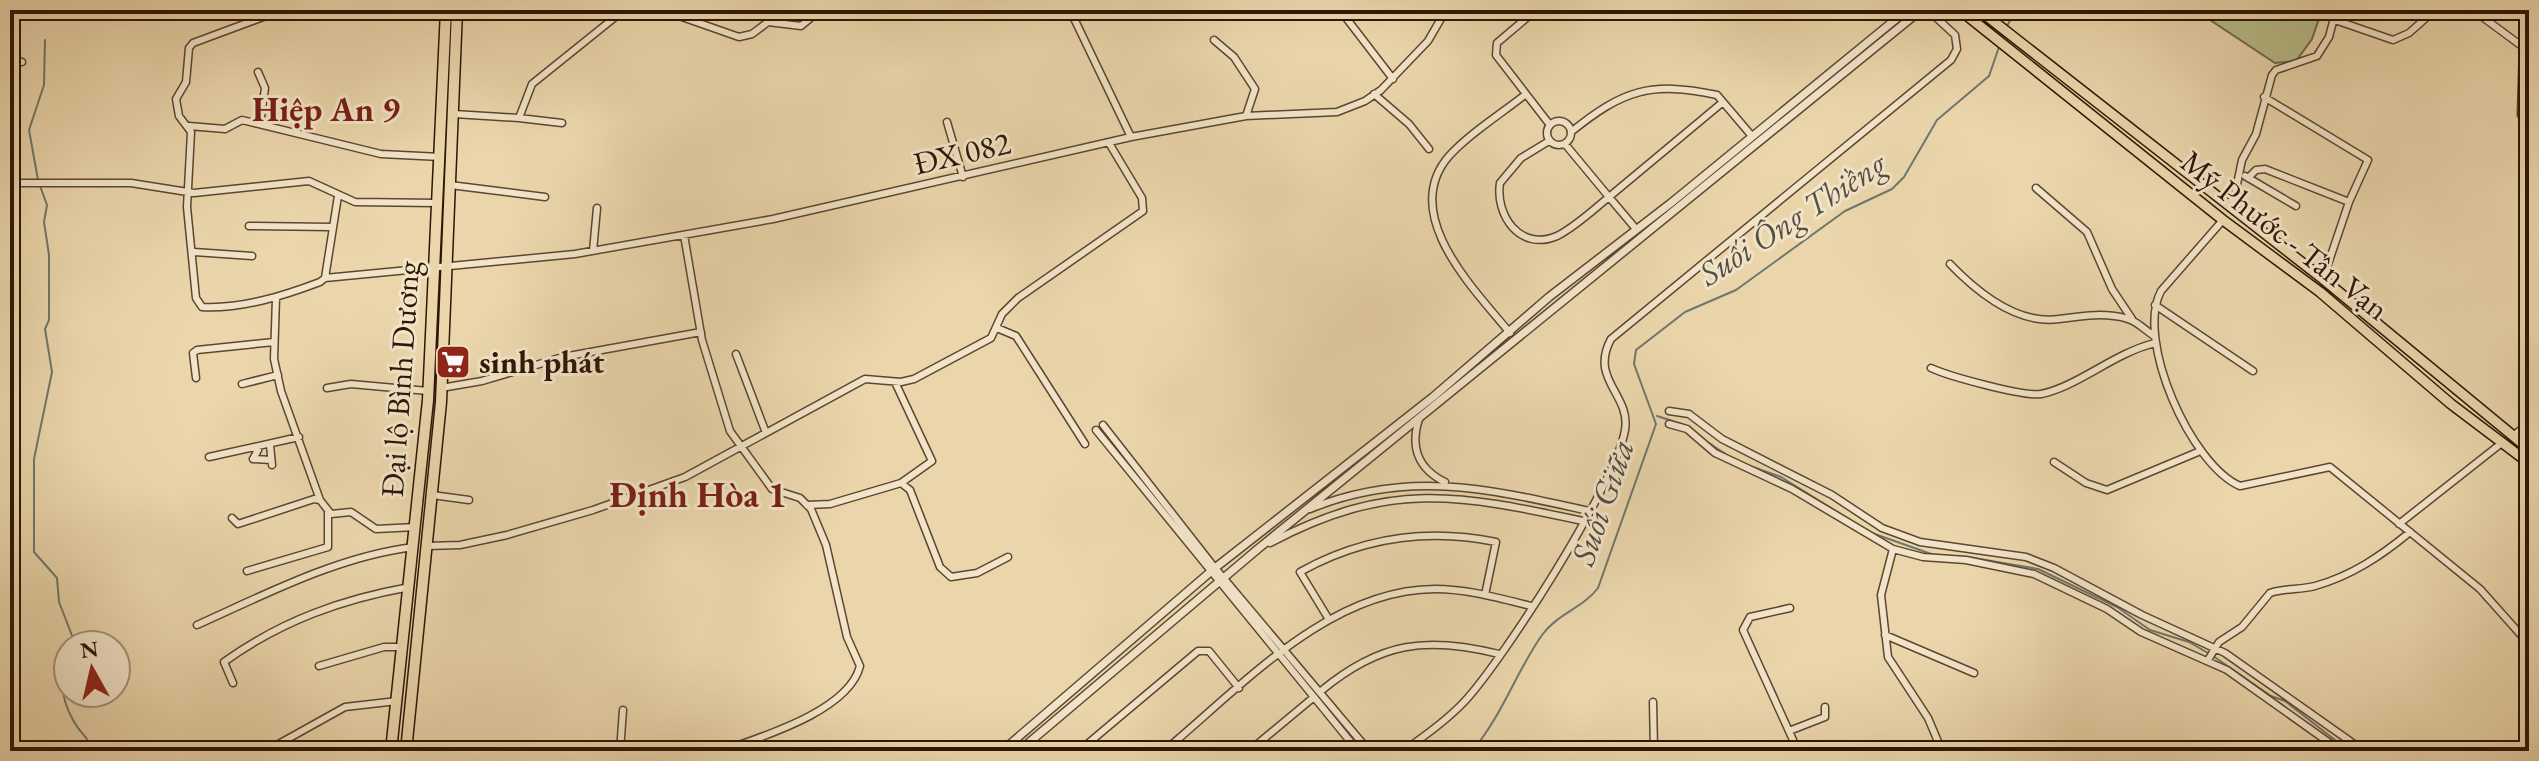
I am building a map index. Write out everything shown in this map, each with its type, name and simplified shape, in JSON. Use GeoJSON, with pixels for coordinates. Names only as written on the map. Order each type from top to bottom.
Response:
{"type":"FeatureCollection","features":[{"type":"Feature","properties":{"kind":"highway","name":"Đại lộ Bình Dương"},"geometry":{"type":"LineString","coordinates":[[392,747],[428,391],[446,10]]}},
{"type":"Feature","properties":{"kind":"highway","name":"Đại lộ Bình Dương"},"geometry":{"type":"LineString","coordinates":[[406,751],[441,388],[457,10]]}},
{"type":"Feature","properties":{"kind":"main road","name":"Mỹ Phước - Tân Vạn"},"geometry":{"type":"LineString","coordinates":[[1960,10],[2223,220],[2320,292],[2451,404],[2529,463]]}},
{"type":"Feature","properties":{"kind":"main road","name":"Mỹ Phước - Tân Vạn"},"geometry":{"type":"LineString","coordinates":[[1979,10],[2227,207],[2323,279],[2529,449]]}},
{"type":"Feature","properties":{"kind":"street"},"geometry":{"type":"LineString","coordinates":[[282,10],[190,45],[186,82],[176,99],[179,116],[189,126],[225,129],[238,121],[381,154],[441,157]]}},
{"type":"Feature","properties":{"kind":"street"},"geometry":{"type":"LineString","coordinates":[[519,118],[532,84],[624,10]]}},
{"type":"Feature","properties":{"kind":"street"},"geometry":{"type":"LineString","coordinates":[[662,10],[739,37],[752,34],[768,22],[801,26],[820,10]]}},
{"type":"Feature","properties":{"kind":"street"},"geometry":{"type":"LineString","coordinates":[[1070,10],[1131,137]]}},
{"type":"Feature","properties":{"kind":"street"},"geometry":{"type":"LineString","coordinates":[[1340,10],[1393,79]]}},
{"type":"Feature","properties":{"kind":"street","name":"ĐX 082"},"geometry":{"type":"LineString","coordinates":[[194,252],[195,290],[202,307],[276,298],[325,278],[593,251],[684,235],[963,177],[1131,137],[1246,116],[1337,112],[1374,94],[1393,79],[1428,41],[1446,10]]}},
{"type":"Feature","properties":{"kind":"street"},"geometry":{"type":"LineString","coordinates":[[1536,10],[1495,49],[1499,62],[1550,125]]}},
{"type":"Feature","properties":{"kind":"street"},"geometry":{"type":"LineString","coordinates":[[1019,751],[1907,10]]}},
{"type":"Feature","properties":{"kind":"street"},"geometry":{"type":"LineString","coordinates":[[1002,751],[1213,571],[1639,233],[1751,135],[1799,103],[1921,10]]}},
{"type":"Feature","properties":{"kind":"street"},"geometry":{"type":"LineString","coordinates":[[1403,751],[1464,702],[1531,606],[1589,511],[1615,461],[1625,428],[1622,407],[1605,372],[1604,358],[1611,339],[1951,60],[1957,49],[1955,35],[1928,10]]}},
{"type":"Feature","properties":{"kind":"street"},"geometry":{"type":"LineString","coordinates":[[2227,207],[2235,194],[2239,171],[2256,134],[2264,97],[2276,70],[2317,56],[2335,20],[2336,10]]}},
{"type":"Feature","properties":{"kind":"street"},"geometry":{"type":"LineString","coordinates":[[2335,20],[2393,40],[2409,33],[2435,10]]}},
{"type":"Feature","properties":{"kind":"street"},"geometry":{"type":"LineString","coordinates":[[2473,10],[2523,47],[2521,115],[2529,130]]}},
{"type":"Feature","properties":{"kind":"street"},"geometry":{"type":"LineString","coordinates":[[1214,40],[1234,57],[1255,89],[1246,116]]}},
{"type":"Feature","properties":{"kind":"street"},"geometry":{"type":"LineString","coordinates":[[10,58],[22,62]]}},
{"type":"Feature","properties":{"kind":"street"},"geometry":{"type":"LineString","coordinates":[[258,72],[265,87],[260,124]]}},
{"type":"Feature","properties":{"kind":"street"},"geometry":{"type":"LineString","coordinates":[[1550,125],[1547,131],[1549,141],[1558,146],[1565,144],[1571,132],[1606,103],[1647,91],[1695,91],[1717,95],[1751,135]]}},
{"type":"Feature","properties":{"kind":"street"},"geometry":{"type":"LineString","coordinates":[[1374,94],[1409,124],[1429,149]]}},
{"type":"Feature","properties":{"kind":"street"},"geometry":{"type":"LineString","coordinates":[[1510,333],[1446,252],[1436,220],[1435,193],[1442,169],[1451,154],[1526,94]]}},
{"type":"Feature","properties":{"kind":"street"},"geometry":{"type":"LineString","coordinates":[[2264,97],[2367,158],[2323,279]]}},
{"type":"Feature","properties":{"kind":"street"},"geometry":{"type":"LineString","coordinates":[[1549,141],[1521,158],[1500,183],[1498,204],[1514,230],[1533,238],[1551,238],[1609,197],[1723,102]]}},
{"type":"Feature","properties":{"kind":"street"},"geometry":{"type":"LineString","coordinates":[[454,114],[562,123]]}},
{"type":"Feature","properties":{"kind":"street"},"geometry":{"type":"LineString","coordinates":[[947,122],[963,177]]}},
{"type":"Feature","properties":{"kind":"street"},"geometry":{"type":"LineString","coordinates":[[1550,125],[1563,122],[1571,132]]}},
{"type":"Feature","properties":{"kind":"street"},"geometry":{"type":"LineString","coordinates":[[189,126],[188,192],[194,252],[252,256]]}},
{"type":"Feature","properties":{"kind":"street"},"geometry":{"type":"LineString","coordinates":[[427,546],[460,545],[507,535],[593,510],[685,477],[865,379],[895,382],[914,379],[991,338],[1002,314],[1018,298],[1143,211],[1142,198],[1109,143]]}},
{"type":"Feature","properties":{"kind":"street"},"geometry":{"type":"LineString","coordinates":[[1565,144],[1639,233]]}},
{"type":"Feature","properties":{"kind":"street"},"geometry":{"type":"LineString","coordinates":[[2248,178],[2256,170],[2265,169],[2349,202]]}},
{"type":"Feature","properties":{"kind":"street"},"geometry":{"type":"LineString","coordinates":[[2239,171],[2296,206]]}},
{"type":"Feature","properties":{"kind":"street"},"geometry":{"type":"LineString","coordinates":[[10,183],[131,183],[188,192],[309,181],[355,202],[437,203]]}},
{"type":"Feature","properties":{"kind":"street"},"geometry":{"type":"LineString","coordinates":[[450,185],[545,197]]}},
{"type":"Feature","properties":{"kind":"street"},"geometry":{"type":"LineString","coordinates":[[2036,188],[2087,232],[2112,289],[2132,319],[2154,339]]}},
{"type":"Feature","properties":{"kind":"street"},"geometry":{"type":"LineString","coordinates":[[325,278],[338,196]]}},
{"type":"Feature","properties":{"kind":"street"},"geometry":{"type":"LineString","coordinates":[[593,251],[597,208]]}},
{"type":"Feature","properties":{"kind":"street"},"geometry":{"type":"LineString","coordinates":[[2223,220],[2161,291],[2155,305],[2154,339],[2162,370],[2198,452],[2221,476],[2240,486],[2330,467],[2480,589],[2528,641]]}},
{"type":"Feature","properties":{"kind":"street"},"geometry":{"type":"LineString","coordinates":[[249,226],[331,227]]}},
{"type":"Feature","properties":{"kind":"street"},"geometry":{"type":"LineString","coordinates":[[684,235],[701,332],[730,431],[772,489],[800,498],[807,505],[826,545],[847,637],[860,666],[858,676],[812,715],[722,751]]}},
{"type":"Feature","properties":{"kind":"street"},"geometry":{"type":"LineString","coordinates":[[1950,264],[1977,289],[2016,314],[2030,318],[2088,315],[2132,319]]}},
{"type":"Feature","properties":{"kind":"street"},"geometry":{"type":"LineString","coordinates":[[247,571],[328,547],[328,512],[320,500],[278,375],[274,342],[276,298]]}},
{"type":"Feature","properties":{"kind":"street"},"geometry":{"type":"LineString","coordinates":[[2155,305],[2253,371]]}},
{"type":"Feature","properties":{"kind":"street"},"geometry":{"type":"LineString","coordinates":[[997,328],[1016,336],[1085,444]]}},
{"type":"Feature","properties":{"kind":"street"},"geometry":{"type":"LineString","coordinates":[[441,388],[482,381],[563,357],[701,332]]}},
{"type":"Feature","properties":{"kind":"street"},"geometry":{"type":"LineString","coordinates":[[1931,368],[1958,379],[2037,395],[2154,339]]}},
{"type":"Feature","properties":{"kind":"street"},"geometry":{"type":"LineString","coordinates":[[196,378],[193,353],[197,350],[274,342]]}},
{"type":"Feature","properties":{"kind":"street"},"geometry":{"type":"LineString","coordinates":[[736,354],[766,433]]}},
{"type":"Feature","properties":{"kind":"street"},"geometry":{"type":"LineString","coordinates":[[242,384],[278,375]]}},
{"type":"Feature","properties":{"kind":"street"},"geometry":{"type":"LineString","coordinates":[[807,505],[830,504],[901,483],[932,461],[895,382]]}},
{"type":"Feature","properties":{"kind":"street"},"geometry":{"type":"LineString","coordinates":[[327,388],[351,384],[381,390],[428,391]]}},
{"type":"Feature","properties":{"kind":"street"},"geometry":{"type":"LineString","coordinates":[[1669,411],[1689,414],[1722,439],[1832,495],[1882,528],[1920,542],[1971,547],[2039,561],[2142,615],[2214,648],[2364,751]]}},
{"type":"Feature","properties":{"kind":"street"},"geometry":{"type":"LineString","coordinates":[[1419,418],[1415,442],[1420,462],[1437,478],[1456,485],[1589,511]]}},
{"type":"Feature","properties":{"kind":"street"},"geometry":{"type":"LineString","coordinates":[[2513,436],[2529,423]]}},
{"type":"Feature","properties":{"kind":"street"},"geometry":{"type":"LineString","coordinates":[[1669,424],[1687,429],[1715,453],[1792,489],[1893,549],[1923,557],[1966,560],[2034,574],[2107,609],[2141,632],[2208,660],[2341,751]]}},
{"type":"Feature","properties":{"kind":"street"},"geometry":{"type":"LineString","coordinates":[[1103,425],[1213,571]]}},
{"type":"Feature","properties":{"kind":"street"},"geometry":{"type":"LineString","coordinates":[[1096,430],[1358,751]]}},
{"type":"Feature","properties":{"kind":"street"},"geometry":{"type":"LineString","coordinates":[[209,457],[299,437]]}},
{"type":"Feature","properties":{"kind":"street"},"geometry":{"type":"LineString","coordinates":[[2399,524],[2503,442]]}},
{"type":"Feature","properties":{"kind":"street"},"geometry":{"type":"LineString","coordinates":[[259,448],[253,459],[272,462],[270,445]]}},
{"type":"Feature","properties":{"kind":"street"},"geometry":{"type":"LineString","coordinates":[[2054,462],[2086,483],[2107,490],[2198,452]]}},
{"type":"Feature","properties":{"kind":"street"},"geometry":{"type":"LineString","coordinates":[[901,483],[910,490],[940,567],[951,577],[977,573],[1008,557]]}},
{"type":"Feature","properties":{"kind":"street"},"geometry":{"type":"LineString","coordinates":[[1304,512],[1366,491],[1420,484],[1456,485]]}},
{"type":"Feature","properties":{"kind":"street"},"geometry":{"type":"LineString","coordinates":[[432,495],[469,500]]}},
{"type":"Feature","properties":{"kind":"street"},"geometry":{"type":"LineString","coordinates":[[1259,548],[1335,512],[1403,498],[1473,499],[1583,521]]}},
{"type":"Feature","properties":{"kind":"street"},"geometry":{"type":"LineString","coordinates":[[232,518],[238,524],[320,500]]}},
{"type":"Feature","properties":{"kind":"street"},"geometry":{"type":"LineString","coordinates":[[328,512],[351,512],[376,529],[416,527]]}},
{"type":"Feature","properties":{"kind":"street"},"geometry":{"type":"LineString","coordinates":[[2208,660],[2214,648],[2242,627],[2270,593],[2313,587],[2348,574],[2385,553],[2410,532]]}},
{"type":"Feature","properties":{"kind":"street"},"geometry":{"type":"LineString","coordinates":[[1328,618],[1300,572],[1353,548],[1395,538],[1439,535],[1496,542],[1485,595]]}},
{"type":"Feature","properties":{"kind":"street"},"geometry":{"type":"LineString","coordinates":[[197,625],[328,569],[384,551],[414,547]]}},
{"type":"Feature","properties":{"kind":"street"},"geometry":{"type":"LineString","coordinates":[[1893,549],[1881,595],[1891,665],[1928,718],[1942,751]]}},
{"type":"Feature","properties":{"kind":"street"},"geometry":{"type":"LineString","coordinates":[[1221,581],[1287,649],[1369,751]]}},
{"type":"Feature","properties":{"kind":"street"},"geometry":{"type":"LineString","coordinates":[[233,683],[224,662],[268,633],[318,609],[410,587]]}},
{"type":"Feature","properties":{"kind":"street"},"geometry":{"type":"LineString","coordinates":[[1164,751],[1328,618],[1372,598],[1410,590],[1448,589],[1531,606]]}},
{"type":"Feature","properties":{"kind":"street"},"geometry":{"type":"LineString","coordinates":[[1709,751],[1797,748],[1745,637],[1744,624],[1750,617],[1790,608]]}},
{"type":"Feature","properties":{"kind":"street"},"geometry":{"type":"LineString","coordinates":[[1885,635],[1974,673]]}},
{"type":"Feature","properties":{"kind":"street"},"geometry":{"type":"LineString","coordinates":[[1321,691],[1361,662],[1401,647],[1450,644],[1499,654]]}},
{"type":"Feature","properties":{"kind":"street"},"geometry":{"type":"LineString","coordinates":[[319,666],[384,647],[403,647]]}},
{"type":"Feature","properties":{"kind":"street"},"geometry":{"type":"LineString","coordinates":[[1079,751],[1198,651],[1209,651],[1239,688]]}},
{"type":"Feature","properties":{"kind":"street"},"geometry":{"type":"LineString","coordinates":[[1249,751],[1314,697]]}},
{"type":"Feature","properties":{"kind":"street"},"geometry":{"type":"LineString","coordinates":[[266,751],[345,707],[397,701]]}},
{"type":"Feature","properties":{"kind":"street"},"geometry":{"type":"LineString","coordinates":[[1653,702],[1654,749]]}},
{"type":"Feature","properties":{"kind":"street"},"geometry":{"type":"LineString","coordinates":[[1789,731],[1825,717],[1825,707]]}},
{"type":"Feature","properties":{"kind":"street"},"geometry":{"type":"LineString","coordinates":[[620,751],[623,710]]}},
{"type":"Feature","properties":{"kind":"street"},"geometry":{"type":"LineString","coordinates":[[2513,751],[2529,737]]}},
{"type":"Feature","properties":{"kind":"street"},"geometry":{"type":"LineString","coordinates":[[339,751],[392,747]]}},
{"type":"Feature","properties":{"kind":"street"},"geometry":{"type":"LineString","coordinates":[[1620,747],[1676,751]]}},
{"type":"Feature","properties":{"kind":"green space"},"geometry":{"type":"Polygon","coordinates":[[[2195,10],[2322,10],[2312,39],[2296,61],[2275,63],[2195,10]]]}},
{"type":"Feature","properties":{"kind":"waterway","name":"Suối Ông Thiềng"},"geometry":{"type":"LineString","coordinates":[[2007,26],[2016,10]]}},
{"type":"Feature","properties":{"kind":"waterway"},"geometry":{"type":"LineString","coordinates":[[38,180],[29,130],[44,85],[45,40]]}},
{"type":"Feature","properties":{"kind":"waterway","name":"Suối Ông Thiềng"},"geometry":{"type":"LineString","coordinates":[[1472,751],[1492,723],[1542,635],[1598,588],[1656,424],[1634,364],[1636,350],[1685,312],[1736,290],[1845,211],[1892,189],[1904,177],[1937,120],[1989,76],[1999,47]]}},
{"type":"Feature","properties":{"kind":"waterway"},"geometry":{"type":"LineString","coordinates":[[40,186],[47,205],[44,222],[49,255],[49,320],[45,329],[52,372],[34,459],[34,552],[57,578],[59,602],[70,629]]}},
{"type":"Feature","properties":{"kind":"waterway"},"geometry":{"type":"LineString","coordinates":[[1657,416],[1685,425]]}},
{"type":"Feature","properties":{"kind":"waterway"},"geometry":{"type":"LineString","coordinates":[[1709,443],[1730,457]]}},
{"type":"Feature","properties":{"kind":"waterway"},"geometry":{"type":"LineString","coordinates":[[1750,466],[1781,477],[1860,526]]}},
{"type":"Feature","properties":{"kind":"waterway"},"geometry":{"type":"LineString","coordinates":[[1872,533],[1934,555]]}},
{"type":"Feature","properties":{"kind":"waterway"},"geometry":{"type":"LineString","coordinates":[[1968,557],[2038,569],[2117,607],[2150,630],[2189,642],[2208,653]]}},
{"type":"Feature","properties":{"kind":"waterway"},"geometry":{"type":"LineString","coordinates":[[2213,656],[2271,696],[2285,701],[2349,751]]}},
{"type":"Feature","properties":{"kind":"waterway"},"geometry":{"type":"LineString","coordinates":[[68,709],[94,751]]}},
{"type":"Feature","properties":{"kind":"place","name":"sinh phát"},"geometry":{"type":"Point","coordinates":[453,362]}},
{"type":"Feature","properties":{"kind":"district","name":"Hiệp An 9"},"geometry":{"type":"Point","coordinates":[326,109]}},
{"type":"Feature","properties":{"kind":"district","name":"Định Hòa 1"},"geometry":{"type":"Point","coordinates":[698,494]}},
{"type":"Feature","properties":{"kind":"water label","name":"Suối Giữa"},"geometry":{"type":"Point","coordinates":[1602,502]}}]}
